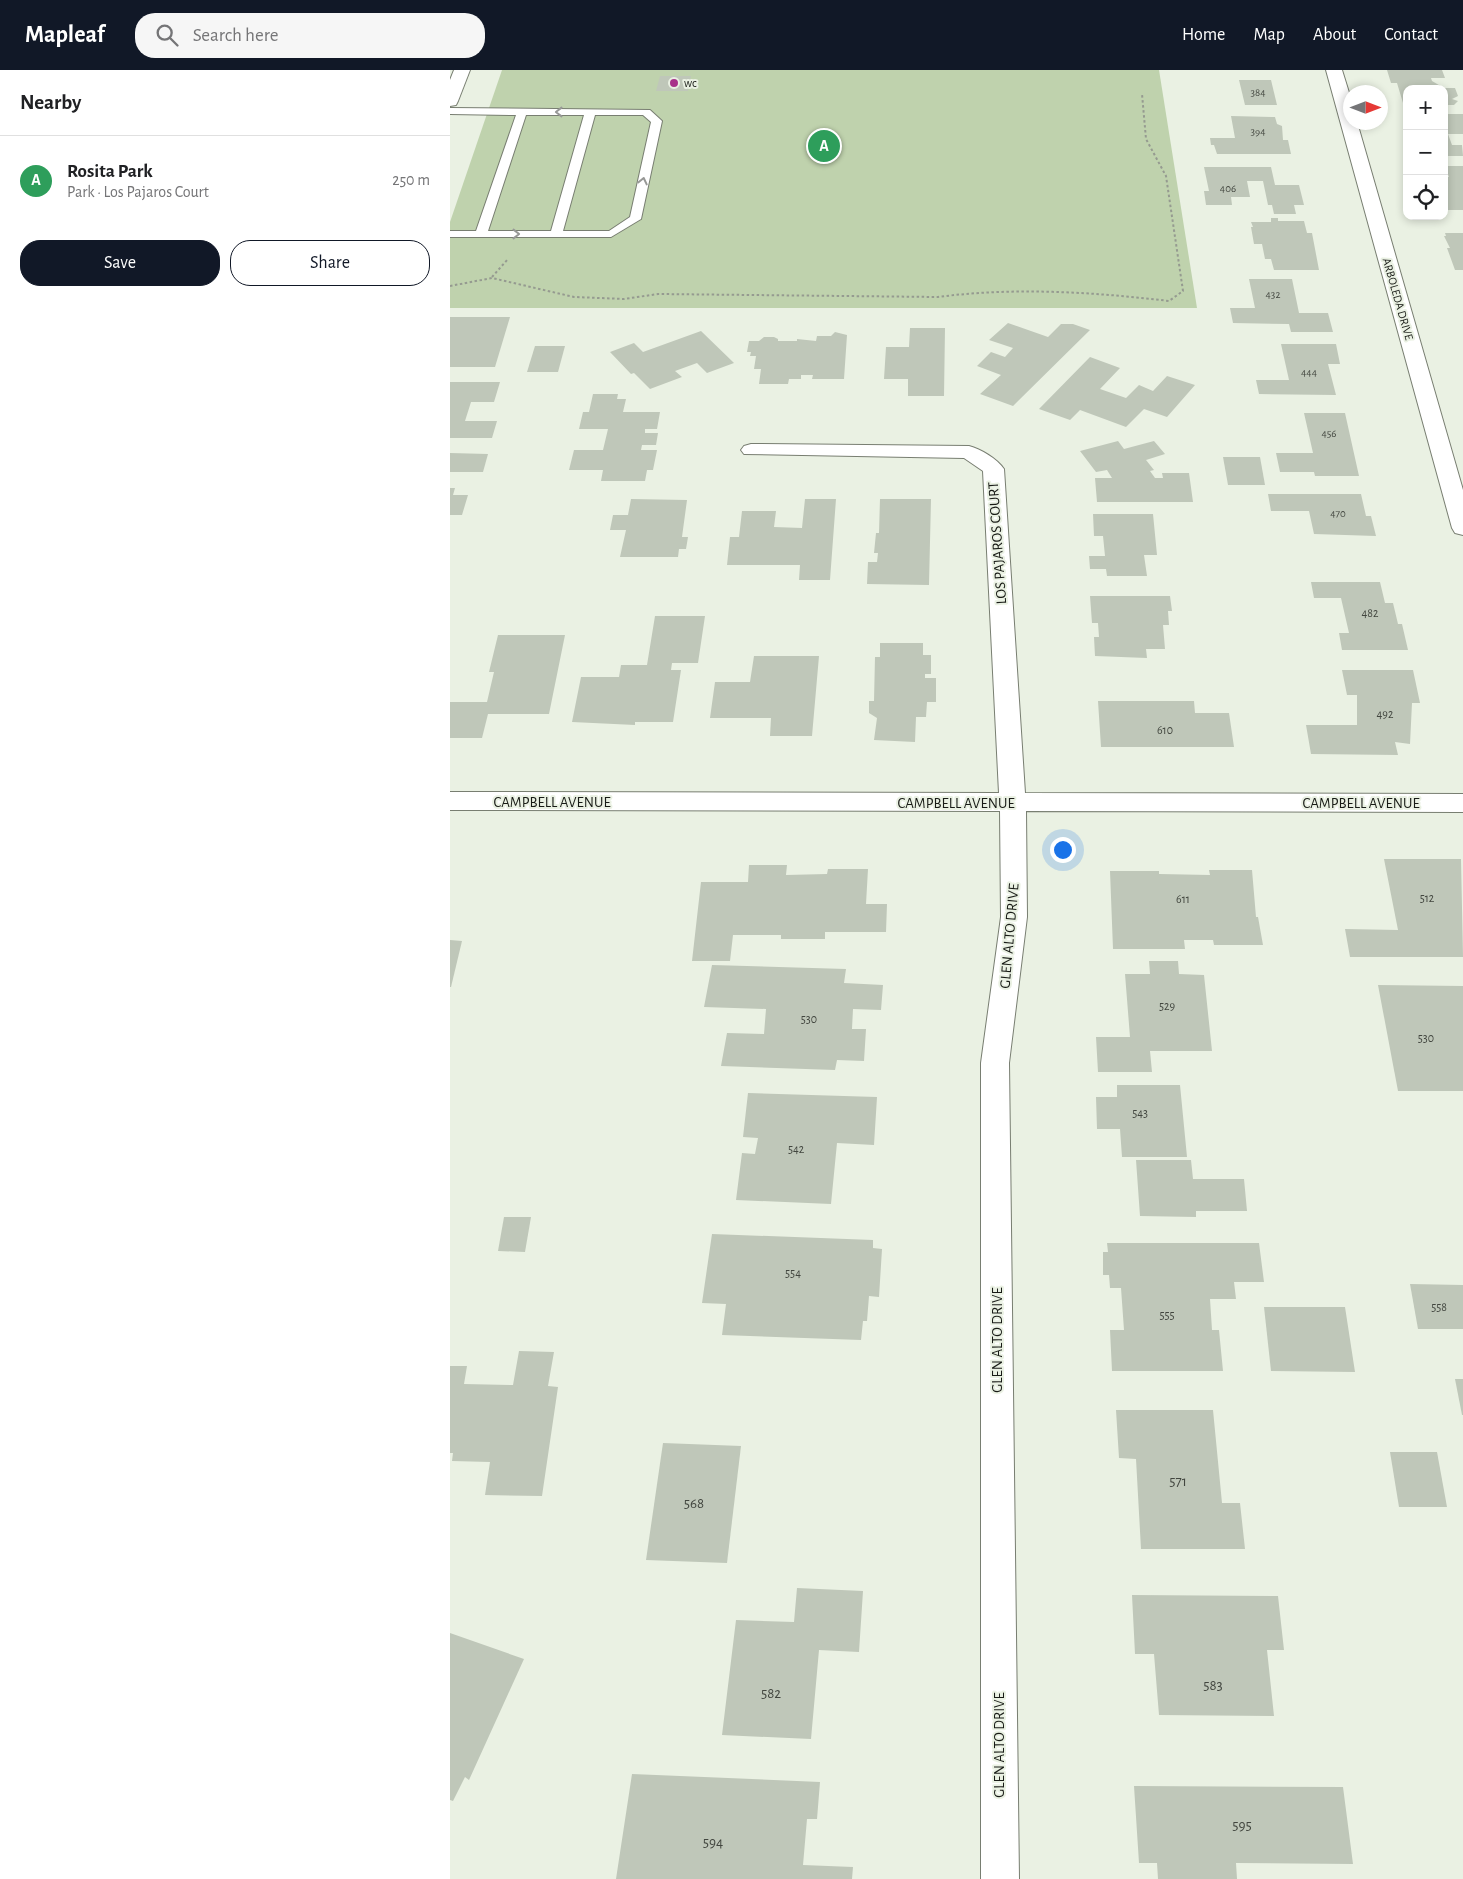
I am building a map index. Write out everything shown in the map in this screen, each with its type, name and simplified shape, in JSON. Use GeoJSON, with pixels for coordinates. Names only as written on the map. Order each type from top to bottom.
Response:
{"type":"FeatureCollection","features":[{"type":"Feature","properties":{"kind":"street"},"geometry":{"type":"LineString","coordinates":[[450,101],[462,70]]}},
{"type":"Feature","properties":{"kind":"street","name":"ARBOLEDA DRIVE"},"geometry":{"type":"LineString","coordinates":[[1334,70],[1463,528]]}},
{"type":"Feature","properties":{"kind":"street","name":"LOS PAJAROS COURT"},"geometry":{"type":"LineString","coordinates":[[751,450],[969,452],[993,469],[1013,803]]}},
{"type":"Feature","properties":{"kind":"street","name":"CAMPBELL AVENUE"},"geometry":{"type":"LineString","coordinates":[[450,801],[1463,803]]}},
{"type":"Feature","properties":{"kind":"street","name":"GLEN ALTO DRIVE"},"geometry":{"type":"LineString","coordinates":[[1000,1879],[996,1063],[1014,917],[1013,803]]}},
{"type":"Feature","properties":{"kind":"lane"},"geometry":{"type":"LineString","coordinates":[[450,111],[646,112],[657,121],[635,219],[611,234],[450,234]]}},
{"type":"Feature","properties":{"kind":"lane"},"geometry":{"type":"LineString","coordinates":[[481,234],[522,112]]}},
{"type":"Feature","properties":{"kind":"lane"},"geometry":{"type":"LineString","coordinates":[[556,234],[590,112]]}},
{"type":"Feature","properties":{"kind":"path"},"geometry":{"type":"LineString","coordinates":[[450,286],[492,278],[574,297],[598,299],[624,299],[658,294],[938,297],[968,293],[1100,293],[1169,301],[1183,291],[1166,176],[1146,139],[1142,94]]}},
{"type":"Feature","properties":{"kind":"green space"},"geometry":{"type":"Polygon","coordinates":[[[502,70],[1159,70],[1197,308],[450,308],[450,222],[502,70]]]}},
{"type":"Feature","properties":{"kind":"building"},"geometry":{"type":"Polygon","coordinates":[[[1387,70],[1442,70],[1445,78],[1431,78],[1432,81],[1439,85],[1403,85],[1403,103],[1397,83],[1391,83],[1387,70]]]}},
{"type":"Feature","properties":{"kind":"building","name":"wc"},"geometry":{"type":"Polygon","coordinates":[[[660,76],[691,76],[688,91],[656,91],[660,76]]]}},
{"type":"Feature","properties":{"kind":"building"},"geometry":{"type":"Polygon","coordinates":[[[1239,80],[1271,80],[1277,105],[1245,105],[1239,80]]]}},
{"type":"Feature","properties":{"kind":"building"},"geometry":{"type":"Polygon","coordinates":[[[1448,88],[1455,88],[1458,96],[1452,99],[1458,101],[1454,105],[1448,105],[1448,88]]]}},
{"type":"Feature","properties":{"kind":"building"},"geometry":{"type":"Polygon","coordinates":[[[1448,114],[1463,114],[1463,134],[1448,134],[1448,114]]]}},
{"type":"Feature","properties":{"kind":"building"},"geometry":{"type":"Polygon","coordinates":[[[1231,116],[1275,117],[1277,124],[1282,126],[1283,140],[1288,140],[1291,154],[1217,154],[1214,145],[1211,145],[1210,138],[1235,138],[1231,116]]]}},
{"type":"Feature","properties":{"kind":"building"},"geometry":{"type":"Polygon","coordinates":[[[1448,134],[1452,145],[1462,145],[1463,156],[1448,156],[1448,134]]]}},
{"type":"Feature","properties":{"kind":"building"},"geometry":{"type":"Polygon","coordinates":[[[1448,166],[1463,166],[1463,210],[1448,210],[1448,166]]]}},
{"type":"Feature","properties":{"kind":"building"},"geometry":{"type":"Polygon","coordinates":[[[1204,167],[1271,167],[1275,185],[1299,185],[1304,205],[1294,205],[1296,214],[1274,214],[1272,205],[1268,205],[1263,181],[1247,181],[1250,197],[1231,197],[1232,205],[1206,205],[1204,191],[1209,191],[1204,167]]]}},
{"type":"Feature","properties":{"kind":"building"},"geometry":{"type":"Polygon","coordinates":[[[1271,218],[1278,218],[1278,221],[1304,221],[1307,233],[1312,233],[1319,270],[1274,270],[1271,259],[1265,259],[1262,244],[1254,244],[1251,227],[1253,227],[1251,222],[1271,222],[1271,218]]]}},
{"type":"Feature","properties":{"kind":"building"},"geometry":{"type":"Polygon","coordinates":[[[1445,233],[1463,233],[1463,270],[1455,270],[1447,248],[1450,248],[1444,236],[1446,236],[1445,233]]]}},
{"type":"Feature","properties":{"kind":"building"},"geometry":{"type":"Polygon","coordinates":[[[1249,279],[1292,279],[1299,313],[1328,313],[1333,332],[1291,332],[1289,324],[1233,323],[1230,308],[1255,308],[1249,279]]]}},
{"type":"Feature","properties":{"kind":"building"},"geometry":{"type":"Polygon","coordinates":[[[450,317],[510,317],[495,367],[450,367],[450,317]]]}},
{"type":"Feature","properties":{"kind":"building"},"geometry":{"type":"Polygon","coordinates":[[[1008,323],[1048,337],[1061,324],[1073,324],[1090,330],[1013,406],[980,394],[1001,375],[977,366],[991,352],[1005,357],[1013,348],[989,340],[1008,323]]]}},
{"type":"Feature","properties":{"kind":"building"},"geometry":{"type":"Polygon","coordinates":[[[910,328],[945,328],[944,396],[908,396],[908,379],[884,379],[886,347],[909,347],[910,328]]]}},
{"type":"Feature","properties":{"kind":"building"},"geometry":{"type":"Polygon","coordinates":[[[701,331],[734,363],[707,373],[697,363],[675,371],[682,377],[650,389],[634,373],[631,374],[610,352],[634,343],[643,352],[701,331]]]}},
{"type":"Feature","properties":{"kind":"building"},"geometry":{"type":"Polygon","coordinates":[[[835,332],[847,335],[844,379],[812,379],[813,375],[801,375],[801,379],[789,379],[788,384],[759,384],[761,369],[754,369],[756,356],[750,356],[751,352],[747,352],[749,341],[759,341],[764,337],[774,337],[778,341],[797,341],[797,339],[816,341],[817,336],[831,336],[835,332]]]}},
{"type":"Feature","properties":{"kind":"building"},"geometry":{"type":"Polygon","coordinates":[[[1281,344],[1336,344],[1340,364],[1328,364],[1336,395],[1259,394],[1256,380],[1289,380],[1281,344]]]}},
{"type":"Feature","properties":{"kind":"building"},"geometry":{"type":"Polygon","coordinates":[[[535,346],[565,346],[558,372],[527,372],[535,346]]]}},
{"type":"Feature","properties":{"kind":"building"},"geometry":{"type":"Polygon","coordinates":[[[1090,357],[1120,368],[1100,389],[1126,398],[1139,385],[1153,391],[1167,376],[1195,385],[1167,417],[1144,409],[1126,427],[1080,410],[1070,420],[1039,409],[1090,357]]]}},
{"type":"Feature","properties":{"kind":"building"},"geometry":{"type":"Polygon","coordinates":[[[450,382],[500,382],[494,402],[471,402],[465,421],[497,421],[492,438],[450,438],[450,382]]]}},
{"type":"Feature","properties":{"kind":"building"},"geometry":{"type":"Polygon","coordinates":[[[593,394],[618,394],[617,399],[626,399],[623,412],[660,412],[657,429],[645,429],[645,433],[658,433],[656,445],[642,445],[641,450],[657,450],[653,470],[647,470],[645,481],[601,481],[603,470],[569,470],[574,450],[603,450],[608,429],[579,429],[583,412],[589,412],[593,394]]]}},
{"type":"Feature","properties":{"kind":"building"},"geometry":{"type":"Polygon","coordinates":[[[1304,413],[1345,413],[1359,476],[1315,476],[1314,472],[1280,472],[1276,453],[1313,453],[1304,413]]]}},
{"type":"Feature","properties":{"kind":"building"},"geometry":{"type":"Polygon","coordinates":[[[1118,441],[1124,449],[1154,441],[1165,454],[1146,460],[1154,470],[1150,471],[1155,478],[1163,478],[1162,473],[1189,473],[1193,502],[1097,502],[1095,478],[1112,478],[1107,470],[1096,472],[1080,451],[1118,441]]]}},
{"type":"Feature","properties":{"kind":"building"},"geometry":{"type":"Polygon","coordinates":[[[450,453],[488,454],[483,472],[450,472],[450,453]]]}},
{"type":"Feature","properties":{"kind":"building"},"geometry":{"type":"Polygon","coordinates":[[[1223,457],[1260,457],[1265,485],[1228,485],[1223,457]]]}},
{"type":"Feature","properties":{"kind":"building"},"geometry":{"type":"Polygon","coordinates":[[[450,488],[455,488],[453,495],[468,495],[462,515],[450,515],[450,488]]]}},
{"type":"Feature","properties":{"kind":"building"},"geometry":{"type":"Polygon","coordinates":[[[1268,494],[1361,494],[1366,516],[1371,516],[1376,536],[1314,534],[1309,511],[1271,511],[1268,494]]]}},
{"type":"Feature","properties":{"kind":"building"},"geometry":{"type":"Polygon","coordinates":[[[631,499],[687,500],[682,537],[688,537],[686,549],[679,549],[678,557],[620,557],[626,530],[610,530],[613,515],[628,515],[631,499]]]}},
{"type":"Feature","properties":{"kind":"building"},"geometry":{"type":"Polygon","coordinates":[[[805,499],[836,499],[830,580],[799,580],[800,565],[727,565],[730,537],[739,537],[742,511],[776,511],[774,527],[802,528],[805,499]]]}},
{"type":"Feature","properties":{"kind":"building"},"geometry":{"type":"Polygon","coordinates":[[[880,499],[931,499],[929,585],[867,584],[868,562],[877,562],[878,553],[874,553],[876,533],[879,533],[880,499]]]}},
{"type":"Feature","properties":{"kind":"building"},"geometry":{"type":"Polygon","coordinates":[[[1093,514],[1153,514],[1157,555],[1144,555],[1147,576],[1107,576],[1106,569],[1090,569],[1089,556],[1105,556],[1103,536],[1094,536],[1093,514]]]}},
{"type":"Feature","properties":{"kind":"building"},"geometry":{"type":"Polygon","coordinates":[[[1311,582],[1380,582],[1385,603],[1393,603],[1398,624],[1402,624],[1408,650],[1342,650],[1339,633],[1349,633],[1341,598],[1314,598],[1311,582]]]}},
{"type":"Feature","properties":{"kind":"building"},"geometry":{"type":"Polygon","coordinates":[[[1090,596],[1170,596],[1172,611],[1168,611],[1169,625],[1163,625],[1165,649],[1146,649],[1147,658],[1095,656],[1094,637],[1099,637],[1098,623],[1092,623],[1090,596]]]}},
{"type":"Feature","properties":{"kind":"building"},"geometry":{"type":"Polygon","coordinates":[[[655,616],[705,616],[698,663],[672,663],[671,670],[681,670],[673,722],[635,722],[635,725],[572,722],[581,677],[619,677],[621,665],[647,665],[655,616]]]}},
{"type":"Feature","properties":{"kind":"building"},"geometry":{"type":"Polygon","coordinates":[[[498,635],[565,635],[549,714],[488,714],[482,738],[450,738],[450,702],[487,702],[494,672],[489,672],[498,635]]]}},
{"type":"Feature","properties":{"kind":"building"},"geometry":{"type":"Polygon","coordinates":[[[880,643],[923,643],[923,655],[931,655],[931,674],[925,674],[925,678],[936,678],[936,702],[927,702],[926,717],[916,717],[915,742],[874,740],[877,718],[869,713],[869,701],[874,701],[875,657],[880,657],[880,643]]]}},
{"type":"Feature","properties":{"kind":"building"},"geometry":{"type":"Polygon","coordinates":[[[754,656],[819,656],[812,736],[770,736],[771,718],[710,718],[715,682],[750,682],[754,656]]]}},
{"type":"Feature","properties":{"kind":"building"},"geometry":{"type":"Polygon","coordinates":[[[1342,670],[1413,670],[1420,703],[1412,703],[1410,744],[1395,742],[1398,755],[1311,754],[1306,725],[1357,725],[1357,695],[1347,695],[1342,670]]]}},
{"type":"Feature","properties":{"kind":"building"},"geometry":{"type":"Polygon","coordinates":[[[1098,701],[1194,701],[1195,713],[1229,713],[1234,747],[1101,747],[1098,701]]]}},
{"type":"Feature","properties":{"kind":"building"},"geometry":{"type":"Polygon","coordinates":[[[1384,859],[1461,859],[1463,957],[1350,957],[1345,929],[1398,930],[1384,859]]]}},
{"type":"Feature","properties":{"kind":"building"},"geometry":{"type":"Polygon","coordinates":[[[749,865],[787,865],[786,875],[827,874],[828,869],[868,869],[866,904],[887,904],[886,932],[825,932],[825,939],[781,939],[781,935],[733,935],[730,961],[692,961],[701,882],[748,882],[749,865]]]}},
{"type":"Feature","properties":{"kind":"building"},"geometry":{"type":"Polygon","coordinates":[[[1209,870],[1252,870],[1256,917],[1258,917],[1263,945],[1214,945],[1213,940],[1184,940],[1185,949],[1113,949],[1110,871],[1159,871],[1159,874],[1210,875],[1209,870]]]}},
{"type":"Feature","properties":{"kind":"building"},"geometry":{"type":"Polygon","coordinates":[[[450,940],[462,941],[451,987],[450,987],[450,940]]]}},
{"type":"Feature","properties":{"kind":"building"},"geometry":{"type":"Polygon","coordinates":[[[1149,961],[1178,961],[1179,974],[1204,975],[1212,1051],[1150,1051],[1152,1072],[1098,1072],[1096,1037],[1130,1037],[1125,974],[1150,974],[1149,961]]]}},
{"type":"Feature","properties":{"kind":"building"},"geometry":{"type":"Polygon","coordinates":[[[712,965],[846,969],[844,983],[883,985],[881,1010],[853,1009],[852,1029],[866,1029],[864,1061],[837,1060],[835,1070],[721,1066],[727,1033],[764,1034],[766,1009],[704,1007],[712,965]]]}},
{"type":"Feature","properties":{"kind":"building"},"geometry":{"type":"Polygon","coordinates":[[[1378,985],[1463,986],[1463,1091],[1398,1091],[1378,985]]]}},
{"type":"Feature","properties":{"kind":"building"},"geometry":{"type":"Polygon","coordinates":[[[1117,1085],[1180,1085],[1187,1157],[1122,1157],[1120,1129],[1097,1129],[1096,1097],[1117,1097],[1117,1085]]]}},
{"type":"Feature","properties":{"kind":"building"},"geometry":{"type":"Polygon","coordinates":[[[748,1093],[877,1097],[874,1145],[837,1143],[831,1204],[736,1200],[742,1153],[755,1154],[758,1138],[743,1137],[748,1093]]]}},
{"type":"Feature","properties":{"kind":"building"},"geometry":{"type":"Polygon","coordinates":[[[1136,1160],[1191,1160],[1193,1179],[1244,1179],[1247,1211],[1196,1211],[1196,1217],[1140,1216],[1136,1160]]]}},
{"type":"Feature","properties":{"kind":"building"},"geometry":{"type":"Polygon","coordinates":[[[504,1217],[531,1217],[525,1252],[498,1251],[504,1217]]]}},
{"type":"Feature","properties":{"kind":"building"},"geometry":{"type":"Polygon","coordinates":[[[712,1234],[873,1240],[873,1248],[882,1249],[879,1297],[869,1296],[867,1321],[863,1321],[861,1340],[722,1335],[726,1304],[702,1303],[712,1234]]]}},
{"type":"Feature","properties":{"kind":"building"},"geometry":{"type":"Polygon","coordinates":[[[1107,1243],[1259,1243],[1264,1282],[1234,1282],[1236,1299],[1210,1299],[1212,1330],[1219,1330],[1223,1371],[1112,1371],[1110,1330],[1124,1330],[1121,1288],[1110,1288],[1109,1275],[1103,1275],[1103,1252],[1108,1252],[1107,1243]]]}},
{"type":"Feature","properties":{"kind":"building"},"geometry":{"type":"Polygon","coordinates":[[[1410,1284],[1463,1285],[1463,1329],[1418,1329],[1410,1284]]]}},
{"type":"Feature","properties":{"kind":"building"},"geometry":{"type":"Polygon","coordinates":[[[1264,1307],[1345,1307],[1355,1372],[1271,1371],[1264,1307]]]}},
{"type":"Feature","properties":{"kind":"building"},"geometry":{"type":"Polygon","coordinates":[[[519,1351],[554,1352],[548,1386],[558,1387],[542,1496],[485,1495],[490,1462],[452,1461],[453,1453],[450,1453],[450,1366],[467,1366],[464,1384],[513,1385],[519,1351]]]}},
{"type":"Feature","properties":{"kind":"building"},"geometry":{"type":"Polygon","coordinates":[[[1455,1379],[1463,1379],[1463,1415],[1462,1415],[1455,1379]]]}},
{"type":"Feature","properties":{"kind":"building"},"geometry":{"type":"Polygon","coordinates":[[[1116,1410],[1213,1410],[1222,1503],[1240,1503],[1245,1549],[1141,1549],[1136,1459],[1119,1458],[1116,1410]]]}},
{"type":"Feature","properties":{"kind":"building"},"geometry":{"type":"Polygon","coordinates":[[[663,1443],[741,1446],[727,1563],[646,1560],[663,1443]]]}},
{"type":"Feature","properties":{"kind":"building"},"geometry":{"type":"Polygon","coordinates":[[[1390,1452],[1437,1452],[1447,1507],[1399,1507],[1390,1452]]]}},
{"type":"Feature","properties":{"kind":"building"},"geometry":{"type":"Polygon","coordinates":[[[797,1588],[863,1591],[859,1652],[819,1650],[811,1739],[722,1735],[736,1620],[794,1622],[797,1588]]]}},
{"type":"Feature","properties":{"kind":"building"},"geometry":{"type":"Polygon","coordinates":[[[1132,1595],[1278,1596],[1284,1650],[1267,1650],[1274,1716],[1159,1715],[1154,1654],[1135,1654],[1132,1595]]]}},
{"type":"Feature","properties":{"kind":"building"},"geometry":{"type":"Polygon","coordinates":[[[450,1633],[524,1659],[469,1780],[465,1777],[453,1801],[450,1800],[450,1633]]]}},
{"type":"Feature","properties":{"kind":"building"},"geometry":{"type":"Polygon","coordinates":[[[632,1774],[820,1782],[817,1819],[807,1819],[803,1865],[853,1867],[852,1879],[616,1879],[632,1774]]]}},
{"type":"Feature","properties":{"kind":"building"},"geometry":{"type":"Polygon","coordinates":[[[1134,1786],[1343,1787],[1353,1864],[1236,1863],[1237,1879],[1158,1879],[1157,1863],[1139,1863],[1134,1786]]]}},
{"type":"Feature","properties":{"kind":"place","name":"wc"},"geometry":{"type":"Point","coordinates":[674,83]}},
{"type":"Feature","properties":{"kind":"place","name":"Rosita Park"},"geometry":{"type":"Point","coordinates":[824,146]}}]}
